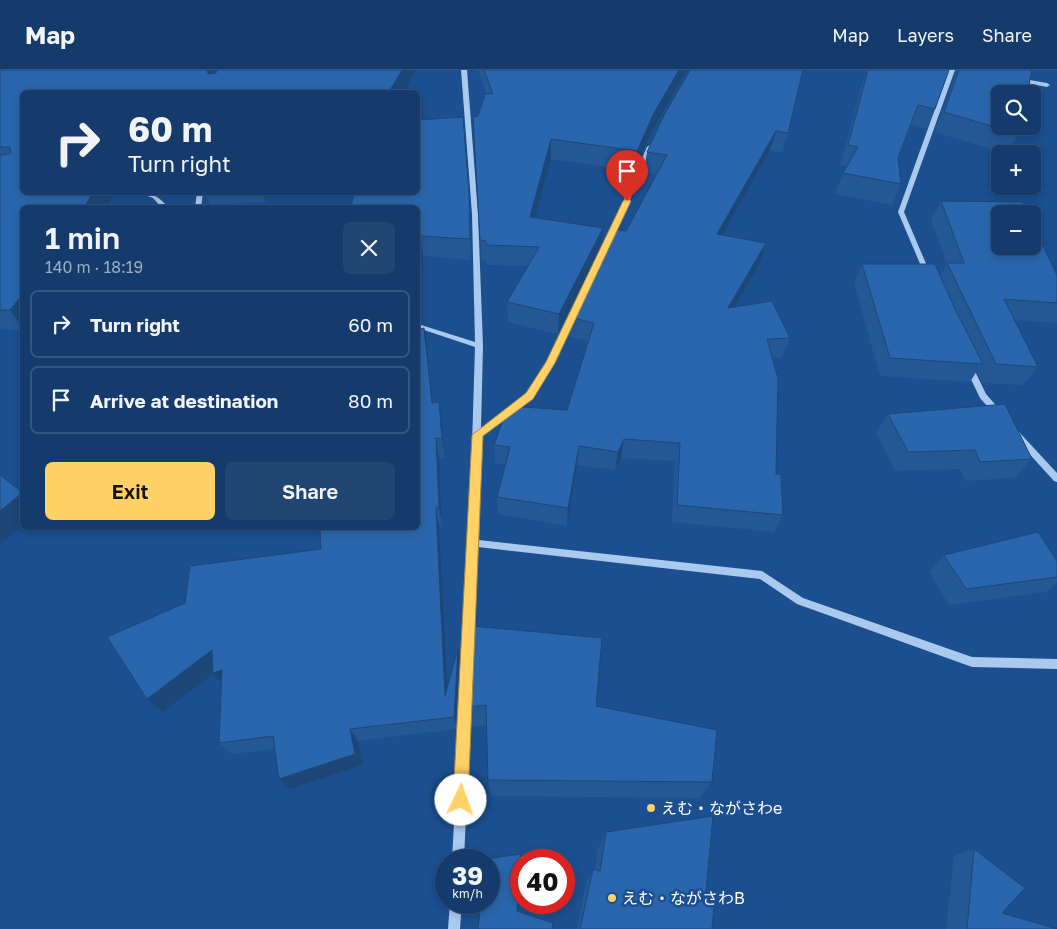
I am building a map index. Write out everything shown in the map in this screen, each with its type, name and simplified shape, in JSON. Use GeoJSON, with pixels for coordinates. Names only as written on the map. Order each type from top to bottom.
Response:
{"type":"FeatureCollection","features":[{"type":"Feature","properties":{"kind":"street"},"geometry":{"type":"LineString","coordinates":[[459,849],[474,543],[479,346],[475,214],[464,70]]}},
{"type":"Feature","properties":{"kind":"street"},"geometry":{"type":"LineString","coordinates":[[930,282],[901,212],[952,70]]}},
{"type":"Feature","properties":{"kind":"street"},"geometry":{"type":"LineString","coordinates":[[1012,79],[1047,86]]}},
{"type":"Feature","properties":{"kind":"street"},"geometry":{"type":"LineString","coordinates":[[609,241],[652,143]]}},
{"type":"Feature","properties":{"kind":"street"},"geometry":{"type":"LineString","coordinates":[[149,195],[155,197],[160,205]]}},
{"type":"Feature","properties":{"kind":"street"},"geometry":{"type":"LineString","coordinates":[[478,435],[529,396],[550,363],[580,302]]}},
{"type":"Feature","properties":{"kind":"street"},"geometry":{"type":"LineString","coordinates":[[420,327],[479,346]]}},
{"type":"Feature","properties":{"kind":"street"},"geometry":{"type":"LineString","coordinates":[[966,361],[983,396],[1002,417]]}},
{"type":"Feature","properties":{"kind":"street"},"geometry":{"type":"LineString","coordinates":[[1008,424],[1057,479]]}},
{"type":"Feature","properties":{"kind":"street"},"geometry":{"type":"LineString","coordinates":[[474,543],[762,574],[800,601],[972,662],[1057,664]]}},
{"type":"Feature","properties":{"kind":"street"},"geometry":{"type":"LineString","coordinates":[[454,929],[455,914]]}},
{"type":"Feature","properties":{"kind":"building"},"geometry":{"type":"Polygon","coordinates":[[[0,70],[208,70],[209,74],[216,73],[217,70],[402,70],[390,90],[20,90],[20,195],[91,195],[86,205],[20,205],[20,298],[10,310],[0,310],[0,155],[11,153],[10,147],[0,147],[0,70]]]}},
{"type":"Feature","properties":{"kind":"building"},"geometry":{"type":"Polygon","coordinates":[[[484,70],[679,70],[654,113],[637,151],[551,139],[530,217],[603,228],[559,314],[507,302],[539,247],[486,245],[486,241],[480,240],[473,117],[478,116],[485,94],[493,94],[484,70]]]}},
{"type":"Feature","properties":{"kind":"building"},"geometry":{"type":"Polygon","coordinates":[[[690,70],[803,70],[788,133],[776,131],[717,234],[766,243],[728,308],[772,301],[790,338],[767,339],[778,378],[776,474],[781,474],[783,515],[677,505],[680,443],[624,439],[618,452],[579,446],[568,508],[497,497],[510,447],[494,445],[508,406],[567,410],[594,323],[570,317],[613,229],[626,231],[667,155],[647,152],[664,115],[690,70]]]}},
{"type":"Feature","properties":{"kind":"building"},"geometry":{"type":"Polygon","coordinates":[[[868,70],[949,70],[935,109],[918,105],[898,158],[901,184],[843,173],[858,147],[848,145],[868,70]]]}},
{"type":"Feature","properties":{"kind":"building"},"geometry":{"type":"Polygon","coordinates":[[[959,70],[1032,70],[1029,85],[991,85],[991,126],[944,112],[959,70]]]}},
{"type":"Feature","properties":{"kind":"building"},"geometry":{"type":"Polygon","coordinates":[[[463,117],[469,193],[470,239],[420,236],[420,205],[352,205],[353,195],[420,195],[420,120],[463,117]]]}},
{"type":"Feature","properties":{"kind":"building"},"geometry":{"type":"Polygon","coordinates":[[[941,201],[1023,202],[1024,205],[991,205],[991,255],[1041,255],[1041,242],[1057,275],[1057,303],[1004,299],[1038,367],[996,364],[947,263],[964,263],[941,201]]]}},
{"type":"Feature","properties":{"kind":"building"},"geometry":{"type":"Polygon","coordinates":[[[862,264],[935,264],[983,364],[890,358],[862,264]]]}},
{"type":"Feature","properties":{"kind":"building"},"geometry":{"type":"Polygon","coordinates":[[[424,328],[432,403],[439,402],[442,439],[436,438],[439,507],[436,508],[445,696],[458,648],[454,717],[350,729],[355,754],[279,779],[273,736],[219,743],[222,670],[213,673],[212,650],[147,699],[107,637],[185,603],[190,566],[321,549],[320,530],[420,530],[420,329],[424,328]]]}},
{"type":"Feature","properties":{"kind":"building"},"geometry":{"type":"Polygon","coordinates":[[[1005,404],[1032,459],[980,462],[975,450],[908,452],[888,414],[1005,404]]]}},
{"type":"Feature","properties":{"kind":"building"},"geometry":{"type":"Polygon","coordinates":[[[0,475],[20,490],[20,495],[0,511],[0,475]]]}},
{"type":"Feature","properties":{"kind":"building"},"geometry":{"type":"Polygon","coordinates":[[[1038,532],[1057,561],[1057,577],[966,589],[944,555],[1038,532]]]}},
{"type":"Feature","properties":{"kind":"building"},"geometry":{"type":"Polygon","coordinates":[[[472,626],[602,638],[596,706],[717,730],[712,782],[488,780],[486,705],[468,707],[472,626]]]}},
{"type":"Feature","properties":{"kind":"building"},"geometry":{"type":"Polygon","coordinates":[[[713,816],[705,902],[714,904],[712,929],[580,929],[593,869],[600,871],[606,832],[713,816]]]}},
{"type":"Feature","properties":{"kind":"building"},"geometry":{"type":"Polygon","coordinates":[[[974,849],[1025,888],[1002,913],[1057,929],[967,929],[974,849]]]}},
{"type":"Feature","properties":{"kind":"building"},"geometry":{"type":"Polygon","coordinates":[[[510,856],[510,914],[526,914],[553,923],[552,929],[478,929],[480,914],[500,914],[500,857],[510,856]]]}},
{"type":"Feature","properties":{"kind":"place","name":"えむ・ながさわe"},"geometry":{"type":"Point","coordinates":[651,808]}},
{"type":"Feature","properties":{"kind":"place","name":"えむ・ながさわB"},"geometry":{"type":"Point","coordinates":[612,898]}},
{"type":"Feature","properties":{"kind":"route"},"geometry":{"type":"LineString","coordinates":[[461,800],[478,435],[529,396],[550,363],[627,201]]}}]}
